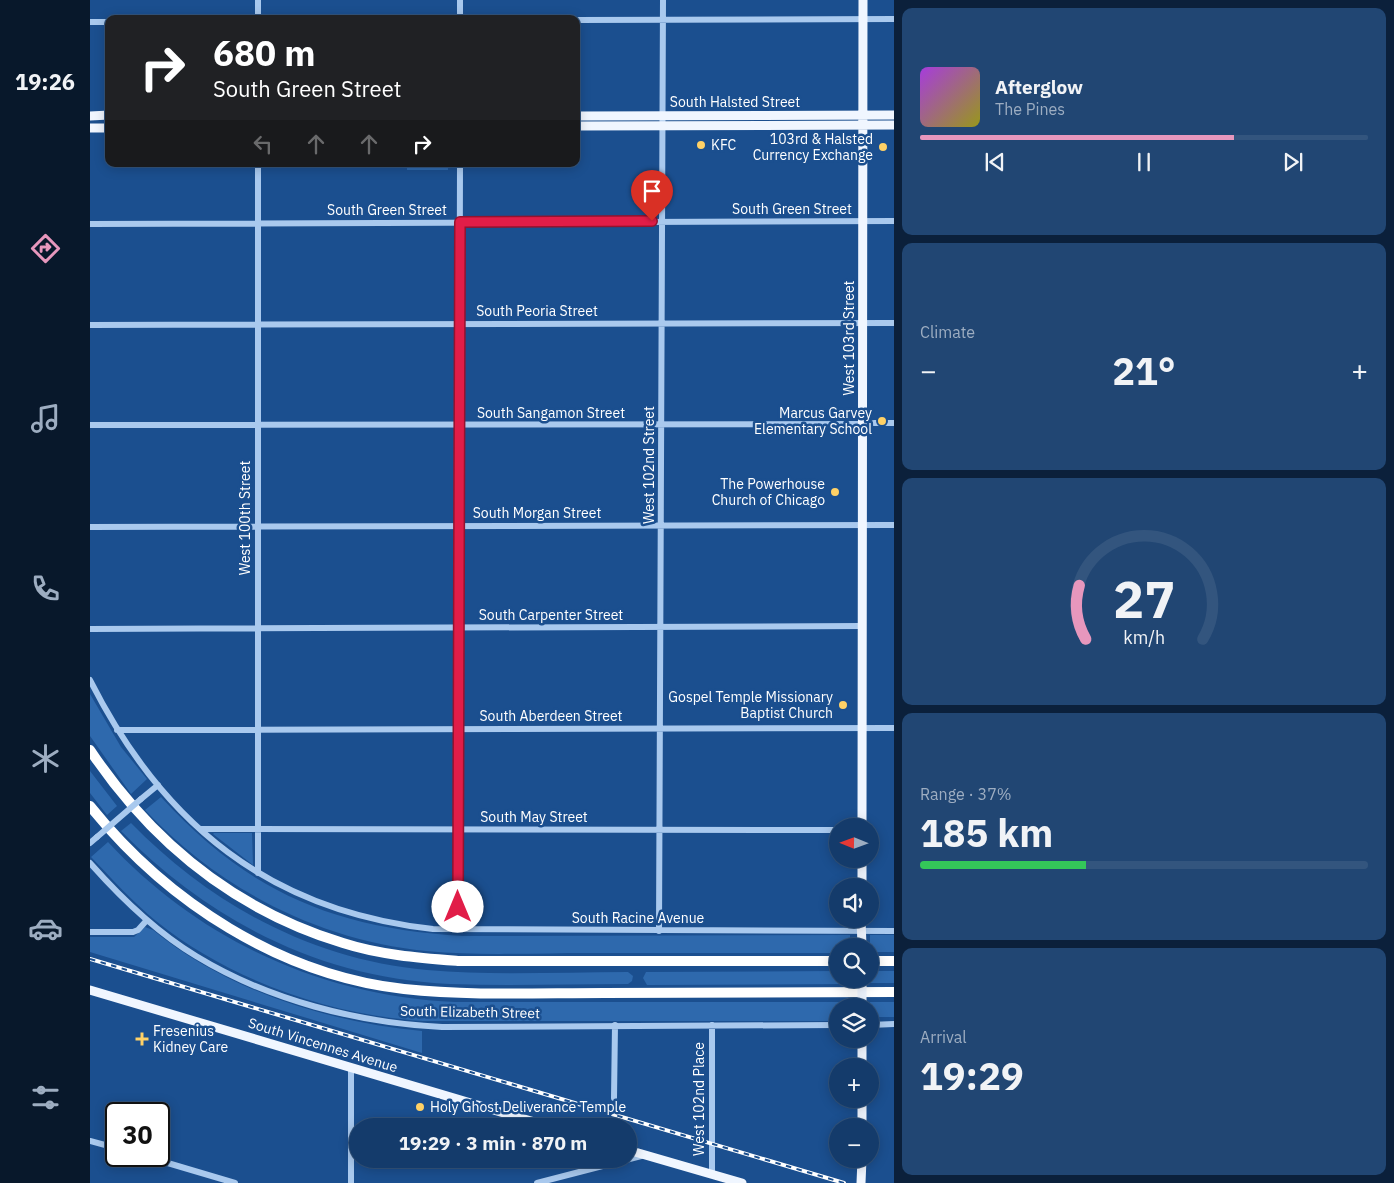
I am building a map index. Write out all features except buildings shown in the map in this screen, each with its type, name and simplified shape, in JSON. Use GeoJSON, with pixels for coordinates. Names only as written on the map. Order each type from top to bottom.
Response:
{"type":"FeatureCollection","features":[{"type":"Feature","properties":{"kind":"highway"},"geometry":{"type":"LineString","coordinates":[[90,750],[124,798],[141,817],[162,839],[201,872],[260,910],[343,943],[426,958],[459,961],[829,961]]}},
{"type":"Feature","properties":{"kind":"highway"},"geometry":{"type":"LineString","coordinates":[[90,806],[108,829],[156,876],[210,917],[270,949],[331,973],[365,982],[402,989],[484,993],[894,992]]}},
{"type":"Feature","properties":{"kind":"highway"},"geometry":{"type":"LineString","coordinates":[[879,961],[894,961]]}},
{"type":"Feature","properties":{"kind":"main road","name":"West 103rd Street"},"geometry":{"type":"LineString","coordinates":[[862,818],[863,0]]}},
{"type":"Feature","properties":{"kind":"main road","name":"South Halsted Street"},"geometry":{"type":"LineString","coordinates":[[580,116],[894,115]]}},
{"type":"Feature","properties":{"kind":"main road"},"geometry":{"type":"LineString","coordinates":[[90,116],[105,116]]}},
{"type":"Feature","properties":{"kind":"main road","name":"South Halsted Street"},"geometry":{"type":"LineString","coordinates":[[580,126],[894,126]]}},
{"type":"Feature","properties":{"kind":"main road"},"geometry":{"type":"LineString","coordinates":[[90,128],[105,128]]}},
{"type":"Feature","properties":{"kind":"main road"},"geometry":{"type":"LineString","coordinates":[[862,931],[862,938]]}},
{"type":"Feature","properties":{"kind":"main road","name":"South Vincennes Avenue"},"geometry":{"type":"LineString","coordinates":[[90,990],[521,1118]]}},
{"type":"Feature","properties":{"kind":"main road"},"geometry":{"type":"LineString","coordinates":[[637,1152],[742,1183]]}},
{"type":"Feature","properties":{"kind":"main road"},"geometry":{"type":"LineString","coordinates":[[861,1183],[862,1168]]}},
{"type":"Feature","properties":{"kind":"street"},"geometry":{"type":"LineString","coordinates":[[258,0],[258,15]]}},
{"type":"Feature","properties":{"kind":"street"},"geometry":{"type":"LineString","coordinates":[[460,0],[460,15]]}},
{"type":"Feature","properties":{"kind":"street","name":"West 102nd Street"},"geometry":{"type":"LineString","coordinates":[[659,930],[664,126],[663,0]]}},
{"type":"Feature","properties":{"kind":"street"},"geometry":{"type":"LineString","coordinates":[[580,20],[894,19]]}},
{"type":"Feature","properties":{"kind":"street"},"geometry":{"type":"LineString","coordinates":[[90,22],[105,22]]}},
{"type":"Feature","properties":{"kind":"street","name":"West 100th Street"},"geometry":{"type":"LineString","coordinates":[[258,167],[258,873]]}},
{"type":"Feature","properties":{"kind":"street"},"geometry":{"type":"LineString","coordinates":[[458,929],[460,167]]}},
{"type":"Feature","properties":{"kind":"street","name":"South Green Street"},"geometry":{"type":"LineString","coordinates":[[90,224],[894,221]]}},
{"type":"Feature","properties":{"kind":"street","name":"South Peoria Street"},"geometry":{"type":"LineString","coordinates":[[90,325],[894,323]]}},
{"type":"Feature","properties":{"kind":"street"},"geometry":{"type":"LineString","coordinates":[[874,423],[894,423]]}},
{"type":"Feature","properties":{"kind":"street","name":"South Sangamon Street"},"geometry":{"type":"LineString","coordinates":[[90,425],[862,424]]}},
{"type":"Feature","properties":{"kind":"street","name":"South Morgan Street"},"geometry":{"type":"LineString","coordinates":[[90,527],[894,525]]}},
{"type":"Feature","properties":{"kind":"street","name":"South Carpenter Street"},"geometry":{"type":"LineString","coordinates":[[90,629],[862,626]]}},
{"type":"Feature","properties":{"kind":"street","name":"South Racine Avenue"},"geometry":{"type":"LineString","coordinates":[[90,680],[117,730],[158,785],[201,829],[230,854],[258,873],[293,892],[323,905],[382,921],[410,926],[458,929],[894,931]]}},
{"type":"Feature","properties":{"kind":"street","name":"South Aberdeen Street"},"geometry":{"type":"LineString","coordinates":[[117,730],[894,728]]}},
{"type":"Feature","properties":{"kind":"street"},"geometry":{"type":"LineString","coordinates":[[90,843],[158,785]]}},
{"type":"Feature","properties":{"kind":"street","name":"South May Street"},"geometry":{"type":"LineString","coordinates":[[201,829],[829,830]]}},
{"type":"Feature","properties":{"kind":"street","name":"South Elizabeth Street"},"geometry":{"type":"LineString","coordinates":[[90,863],[147,920],[195,956],[241,980],[299,1001],[365,1018],[393,1024],[442,1027],[829,1025]]}},
{"type":"Feature","properties":{"kind":"street"},"geometry":{"type":"LineString","coordinates":[[90,932],[133,932],[147,920]]}},
{"type":"Feature","properties":{"kind":"street"},"geometry":{"type":"LineString","coordinates":[[879,1025],[894,1024]]}},
{"type":"Feature","properties":{"kind":"street"},"geometry":{"type":"LineString","coordinates":[[614,1098],[615,1025]]}},
{"type":"Feature","properties":{"kind":"street","name":"West 102nd Place"},"geometry":{"type":"LineString","coordinates":[[712,1025],[712,1174]]}},
{"type":"Feature","properties":{"kind":"street"},"geometry":{"type":"LineString","coordinates":[[351,1068],[351,1183]]}},
{"type":"Feature","properties":{"kind":"street"},"geometry":{"type":"LineString","coordinates":[[90,1140],[105,1145]]}},
{"type":"Feature","properties":{"kind":"street"},"geometry":{"type":"LineString","coordinates":[[537,1183],[646,1155]]}},
{"type":"Feature","properties":{"kind":"street"},"geometry":{"type":"LineString","coordinates":[[170,1164],[235,1183]]}},
{"type":"Feature","properties":{"kind":"shaded area"},"geometry":{"type":"Polygon","coordinates":[[[407,167],[448,167],[448,170],[407,170],[407,167]]]}},
{"type":"Feature","properties":{"kind":"shaded area"},"geometry":{"type":"Polygon","coordinates":[[[90,694],[121,747],[147,779],[131,794],[90,736],[90,694]]]}},
{"type":"Feature","properties":{"kind":"shaded area"},"geometry":{"type":"Polygon","coordinates":[[[90,771],[117,806],[107,815],[90,793],[90,771]]]}},
{"type":"Feature","properties":{"kind":"shaded area"},"geometry":{"type":"Polygon","coordinates":[[[161,797],[194,830],[227,858],[261,881],[297,900],[334,914],[417,932],[463,936],[850,935],[850,938],[829,938],[829,953],[446,953],[386,945],[347,935],[309,922],[273,906],[205,864],[145,810],[161,797]]]}},
{"type":"Feature","properties":{"kind":"shaded area"},"geometry":{"type":"Polygon","coordinates":[[[131,823],[194,879],[229,902],[265,923],[343,954],[385,964],[452,972],[628,972],[633,976],[632,981],[628,984],[450,984],[403,979],[357,970],[313,957],[271,939],[231,918],[192,892],[121,831],[131,823]]]}},
{"type":"Feature","properties":{"kind":"shaded area"},"geometry":{"type":"Polygon","coordinates":[[[214,833],[252,833],[253,865],[213,834],[214,833]]]}},
{"type":"Feature","properties":{"kind":"shaded area"},"geometry":{"type":"Polygon","coordinates":[[[108,842],[144,877],[182,907],[223,934],[266,956],[311,975],[357,988],[406,997],[455,1002],[829,1002],[829,1021],[423,1021],[352,1011],[282,991],[215,961],[147,914],[91,857],[108,842]]]}},
{"type":"Feature","properties":{"kind":"shaded area"},"geometry":{"type":"Polygon","coordinates":[[[145,927],[153,930],[213,970],[280,1000],[350,1020],[422,1031],[422,1053],[90,952],[90,937],[134,937],[145,927]]]}},
{"type":"Feature","properties":{"kind":"shaded area"},"geometry":{"type":"Polygon","coordinates":[[[870,935],[894,935],[894,952],[879,952],[879,938],[870,938],[870,935]]]}},
{"type":"Feature","properties":{"kind":"shaded area"},"geometry":{"type":"Polygon","coordinates":[[[829,971],[829,984],[647,985],[643,978],[646,972],[829,971]]]}},
{"type":"Feature","properties":{"kind":"shaded area"},"geometry":{"type":"Polygon","coordinates":[[[879,971],[894,971],[894,983],[879,983],[879,971]]]}},
{"type":"Feature","properties":{"kind":"shaded area"},"geometry":{"type":"Polygon","coordinates":[[[879,1002],[894,1002],[894,1017],[879,1017],[879,1002]]]}},
{"type":"Feature","properties":{"kind":"railway"},"geometry":{"type":"LineString","coordinates":[[90,959],[844,1183]]}},
{"type":"Feature","properties":{"kind":"place","name":"KFC"},"geometry":{"type":"Point","coordinates":[701,145]}},
{"type":"Feature","properties":{"kind":"place","name":"103rd & Halsted Currency Exchange"},"geometry":{"type":"Point","coordinates":[883,147]}},
{"type":"Feature","properties":{"kind":"place","name":"Marcus Garvey Elementary School"},"geometry":{"type":"Point","coordinates":[882,421]}},
{"type":"Feature","properties":{"kind":"place","name":"The Powerhouse Church of Chicago"},"geometry":{"type":"Point","coordinates":[835,492]}},
{"type":"Feature","properties":{"kind":"place","name":"Gospel Temple Missionary Baptist Church"},"geometry":{"type":"Point","coordinates":[843,705]}},
{"type":"Feature","properties":{"kind":"place","name":"Fresenius Kidney Care"},"geometry":{"type":"Point","coordinates":[142,1039]}},
{"type":"Feature","properties":{"kind":"place","name":"Holy Ghost Deliverance Temple"},"geometry":{"type":"Point","coordinates":[420,1107]}},
{"type":"Feature","properties":{"kind":"route"},"geometry":{"type":"LineString","coordinates":[[458,907],[460,222],[652,221]]}}]}
